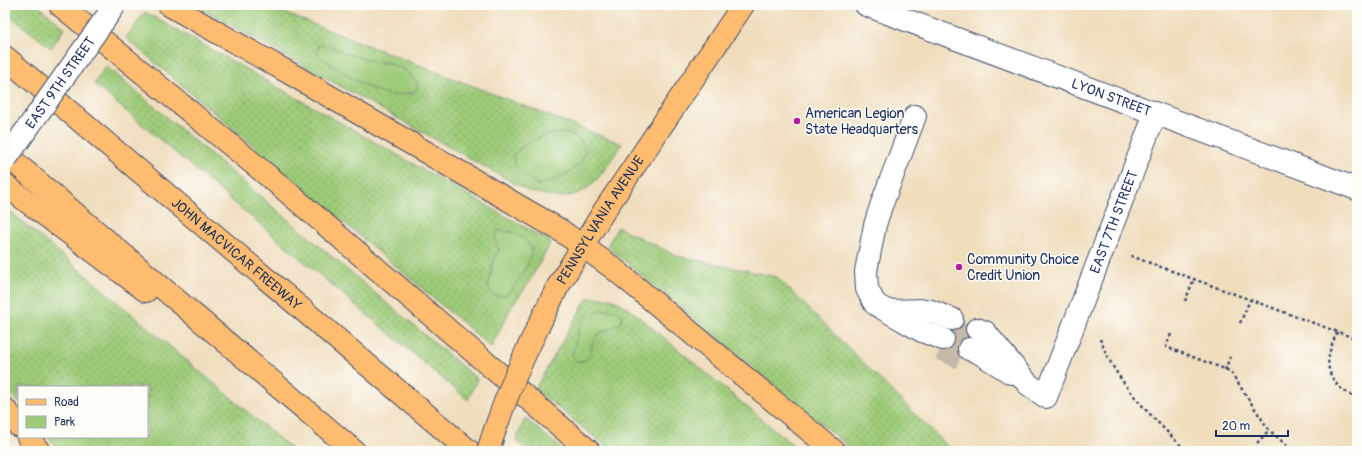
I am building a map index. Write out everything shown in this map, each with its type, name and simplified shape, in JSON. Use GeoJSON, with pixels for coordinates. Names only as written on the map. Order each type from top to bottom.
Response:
{"type":"FeatureCollection","features":[{"type":"Feature","properties":{"kind":"main road"},"geometry":{"type":"LineString","coordinates":[[60,5],[278,184],[589,451]]}},
{"type":"Feature","properties":{"kind":"main road"},"geometry":{"type":"LineString","coordinates":[[169,5],[560,230],[613,268],[834,451]]}},
{"type":"Feature","properties":{"kind":"main road","name":"PENNSYLVANIA AVENUE"},"geometry":{"type":"LineString","coordinates":[[488,451],[506,399],[524,355],[557,288],[638,159],[743,5]]}},
{"type":"Feature","properties":{"kind":"main road","name":"JOHN MACVICAR FREEWAY"},"geometry":{"type":"LineString","coordinates":[[5,57],[469,451]]}},
{"type":"Feature","properties":{"kind":"main road"},"geometry":{"type":"LineString","coordinates":[[5,154],[354,451]]}},
{"type":"Feature","properties":{"kind":"main road"},"geometry":{"type":"LineString","coordinates":[[5,185],[109,264],[276,386]]}},
{"type":"Feature","properties":{"kind":"main road"},"geometry":{"type":"LineString","coordinates":[[5,409],[18,425]]}},
{"type":"Feature","properties":{"kind":"main road"},"geometry":{"type":"LineString","coordinates":[[29,438],[39,451]]}},
{"type":"Feature","properties":{"kind":"street","name":"EAST 9TH STREET"},"geometry":{"type":"LineString","coordinates":[[5,160],[114,5]]}},
{"type":"Feature","properties":{"kind":"street","name":"LYON STREET"},"geometry":{"type":"LineString","coordinates":[[866,5],[1357,189]]}},
{"type":"Feature","properties":{"kind":"street","name":"EAST 7TH STREET"},"geometry":{"type":"LineString","coordinates":[[1028,384],[1046,397],[1155,114]]}},
{"type":"Feature","properties":{"kind":"street"},"geometry":{"type":"LineString","coordinates":[[887,311],[928,310],[946,334],[920,341],[887,311],[875,304],[867,289],[866,271],[875,225],[915,116]]}},
{"type":"Feature","properties":{"kind":"street"},"geometry":{"type":"LineString","coordinates":[[985,332],[1028,384],[971,344],[985,332]]}},
{"type":"Feature","properties":{"kind":"path"},"geometry":{"type":"LineString","coordinates":[[1132,256],[1357,340]]}},
{"type":"Feature","properties":{"kind":"path"},"geometry":{"type":"LineString","coordinates":[[1185,301],[1194,279]]}},
{"type":"Feature","properties":{"kind":"path"},"geometry":{"type":"LineString","coordinates":[[1240,323],[1250,300]]}},
{"type":"Feature","properties":{"kind":"path"},"geometry":{"type":"LineString","coordinates":[[1337,332],[1329,356],[1328,365],[1336,384],[1345,392],[1357,398]]}},
{"type":"Feature","properties":{"kind":"path"},"geometry":{"type":"LineString","coordinates":[[1171,334],[1166,347],[1230,371],[1269,430],[1293,451]]}},
{"type":"Feature","properties":{"kind":"path"},"geometry":{"type":"LineString","coordinates":[[1100,339],[1109,360],[1122,381],[1148,412],[1185,450],[1184,451]]}},
{"type":"Feature","properties":{"kind":"path"},"geometry":{"type":"LineString","coordinates":[[1225,370],[1230,357]]}},
{"type":"Feature","properties":{"kind":"path"},"geometry":{"type":"LineString","coordinates":[[1257,443],[1269,430]]}},
{"type":"Feature","properties":{"kind":"green space"},"geometry":{"type":"Polygon","coordinates":[[[5,5],[37,5],[65,28],[51,48],[5,12],[5,5]]]}},
{"type":"Feature","properties":{"kind":"green space"},"geometry":{"type":"Polygon","coordinates":[[[195,5],[264,5],[622,144],[596,180],[579,193],[557,197],[530,192],[195,5]]]}},
{"type":"Feature","properties":{"kind":"green space"},"geometry":{"type":"Polygon","coordinates":[[[145,12],[551,242],[528,284],[512,306],[491,347],[126,38],[145,12]]]}},
{"type":"Feature","properties":{"kind":"green space"},"geometry":{"type":"Polygon","coordinates":[[[327,45],[344,53],[387,63],[405,70],[418,84],[414,92],[399,95],[378,91],[357,81],[318,55],[318,46],[327,45]]]}},
{"type":"Feature","properties":{"kind":"green space"},"geometry":{"type":"Polygon","coordinates":[[[106,66],[477,379],[468,400],[94,84],[106,66]]]}},
{"type":"Feature","properties":{"kind":"green space"},"geometry":{"type":"Polygon","coordinates":[[[569,133],[581,141],[585,151],[581,162],[576,167],[566,174],[538,185],[518,169],[513,155],[526,144],[532,140],[552,134],[569,133]]]}},
{"type":"Feature","properties":{"kind":"green space"},"geometry":{"type":"Polygon","coordinates":[[[6,208],[294,451],[59,451],[49,438],[148,438],[148,386],[18,386],[18,402],[5,387],[6,208]]]}},
{"type":"Feature","properties":{"kind":"green space"},"geometry":{"type":"Polygon","coordinates":[[[618,227],[677,256],[777,277],[952,451],[854,451],[610,249],[607,246],[618,227]]]}},
{"type":"Feature","properties":{"kind":"green space"},"geometry":{"type":"Polygon","coordinates":[[[497,231],[517,234],[532,249],[526,268],[505,296],[493,295],[488,288],[493,262],[499,250],[495,240],[497,231]]]}},
{"type":"Feature","properties":{"kind":"green space"},"geometry":{"type":"Polygon","coordinates":[[[589,298],[610,298],[627,307],[800,451],[612,451],[535,389],[585,302],[589,298]]]}},
{"type":"Feature","properties":{"kind":"green space"},"geometry":{"type":"Polygon","coordinates":[[[602,310],[616,310],[623,315],[621,323],[598,334],[591,346],[591,353],[584,361],[577,362],[572,356],[580,326],[587,316],[602,310]]]}},
{"type":"Feature","properties":{"kind":"green space"},"geometry":{"type":"Polygon","coordinates":[[[525,418],[564,451],[528,451],[516,441],[525,418]]]}},
{"type":"Feature","properties":{"kind":"tunnel"},"geometry":{"type":"LineString","coordinates":[[948,329],[973,338]]}},
{"type":"Feature","properties":{"kind":"tunnel"},"geometry":{"type":"LineString","coordinates":[[940,349],[965,360]]}},
{"type":"Feature","properties":{"kind":"place","name":"American Legion State Headquarters"},"geometry":{"type":"Point","coordinates":[797,121]}},
{"type":"Feature","properties":{"kind":"place","name":"Community Choice Credit Union"},"geometry":{"type":"Point","coordinates":[959,267]}}]}
